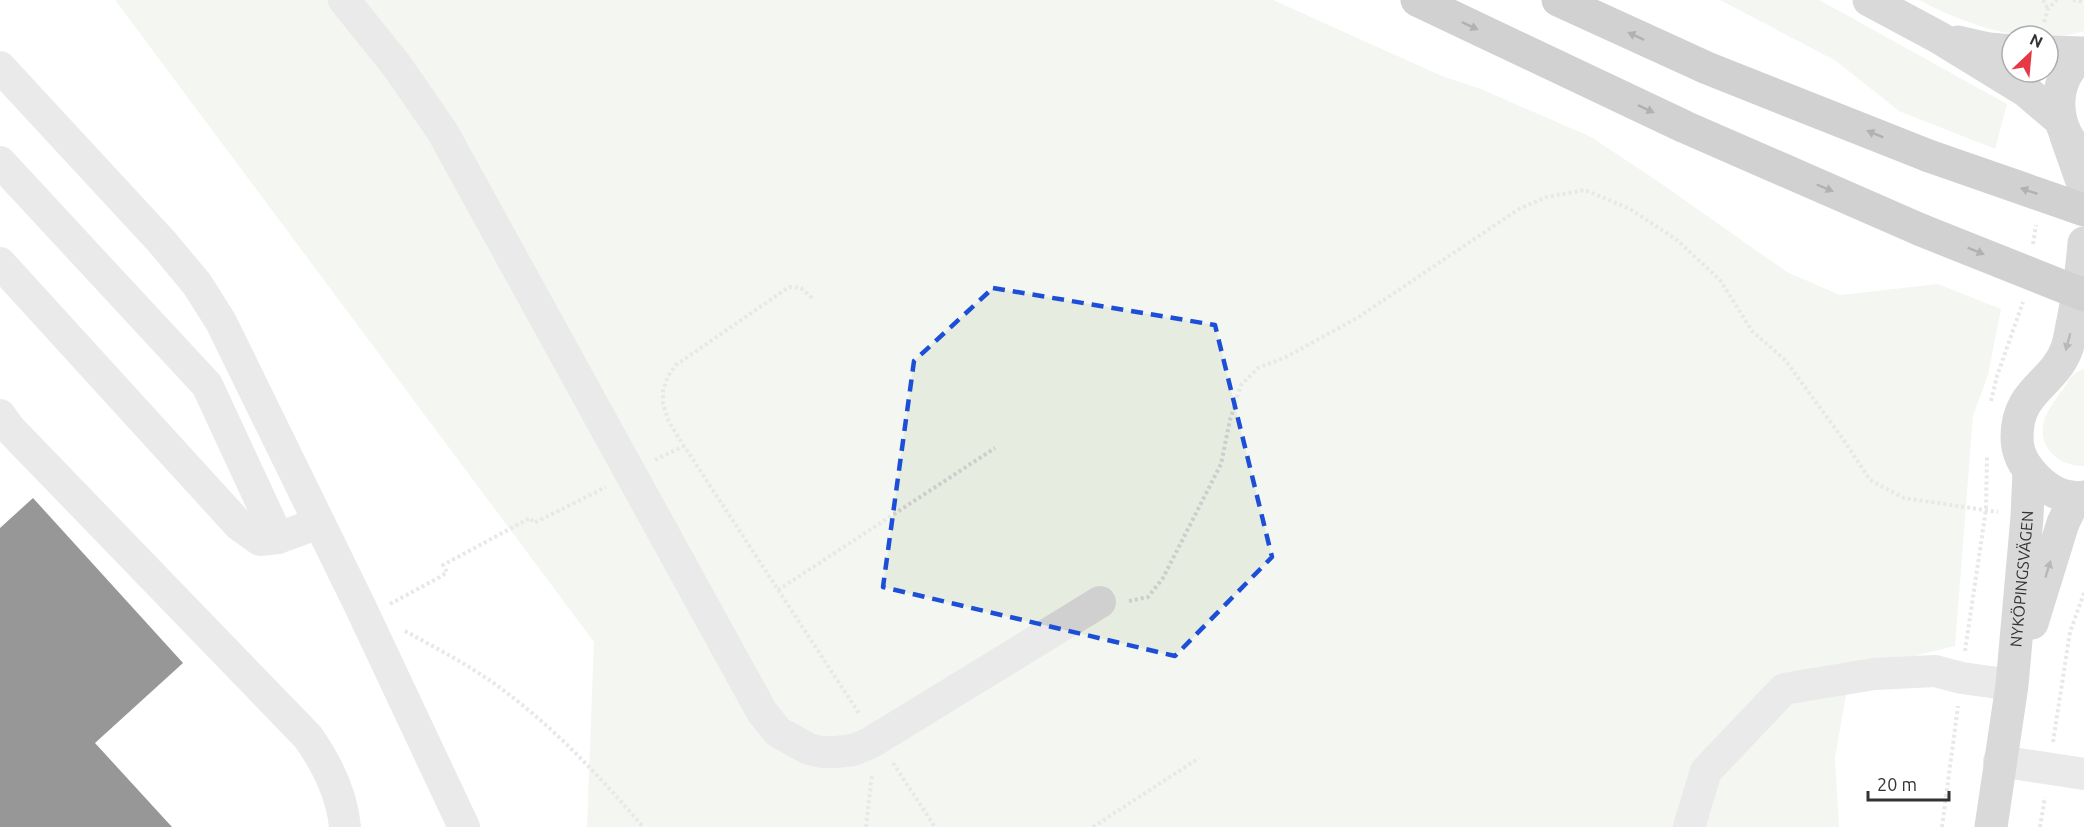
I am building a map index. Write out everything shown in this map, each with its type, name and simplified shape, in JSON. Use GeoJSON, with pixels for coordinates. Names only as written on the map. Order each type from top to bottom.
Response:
{"type":"FeatureCollection","features":[{"type":"Feature","properties":{"kind":"highway"},"geometry":{"type":"LineString","coordinates":[[1418,0],[1685,127],[1921,230],[2084,295]]}},
{"type":"Feature","properties":{"kind":"highway"},"geometry":{"type":"LineString","coordinates":[[1558,0],[1707,68],[1929,156],[2084,210]]}},
{"type":"Feature","properties":{"kind":"main road"},"geometry":{"type":"LineString","coordinates":[[1869,0],[1938,37],[2026,91],[2070,137]]}},
{"type":"Feature","properties":{"kind":"main road"},"geometry":{"type":"LineString","coordinates":[[1938,37],[2000,50]]}},
{"type":"Feature","properties":{"kind":"main road"},"geometry":{"type":"LineString","coordinates":[[2060,45],[2084,54],[2068,72],[2060,88],[2070,137],[2084,187]]}},
{"type":"Feature","properties":{"kind":"main road","name":"NYKÖPINGSVÄGEN"},"geometry":{"type":"LineString","coordinates":[[2012,685],[2063,524],[2080,498],[2055,493],[2029,471],[2019,456],[2017,425],[2022,407],[2061,360],[2068,347],[2081,280],[2084,243]]}},
{"type":"Feature","properties":{"kind":"main road","name":"NYKÖPINGSVÄGEN"},"geometry":{"type":"LineString","coordinates":[[1990,827],[2012,685],[2029,471]]}},
{"type":"Feature","properties":{"kind":"street"},"geometry":{"type":"LineString","coordinates":[[344,0],[397,66],[442,131],[762,712],[778,732],[808,749],[822,752],[853,750],[870,743],[1100,602]]}},
{"type":"Feature","properties":{"kind":"street"},"geometry":{"type":"LineString","coordinates":[[0,67],[162,242],[196,284],[221,322],[319,523],[386,633],[464,827]]}},
{"type":"Feature","properties":{"kind":"street"},"geometry":{"type":"LineString","coordinates":[[0,162],[207,385],[278,537]]}},
{"type":"Feature","properties":{"kind":"street"},"geometry":{"type":"LineString","coordinates":[[0,263],[239,525],[260,540],[278,537],[319,523]]}},
{"type":"Feature","properties":{"kind":"street"},"geometry":{"type":"LineString","coordinates":[[0,415],[10,429],[308,737],[321,755],[331,775],[339,795],[345,827]]}},
{"type":"Feature","properties":{"kind":"street"},"geometry":{"type":"LineString","coordinates":[[1689,827],[1706,771],[1784,689],[1874,674],[1935,671],[1962,678],[2012,685]]}},
{"type":"Feature","properties":{"kind":"street"},"geometry":{"type":"LineString","coordinates":[[2000,761],[2084,774]]}},
{"type":"Feature","properties":{"kind":"path"},"geometry":{"type":"LineString","coordinates":[[2043,0],[2048,9],[2047,24]]}},
{"type":"Feature","properties":{"kind":"path"},"geometry":{"type":"LineString","coordinates":[[2048,9],[2057,0]]}},
{"type":"Feature","properties":{"kind":"path"},"geometry":{"type":"LineString","coordinates":[[2073,0],[2084,3]]}},
{"type":"Feature","properties":{"kind":"path"},"geometry":{"type":"LineString","coordinates":[[1100,602],[1113,604],[1148,597],[1163,578],[1221,464],[1230,420],[1241,385],[1258,368],[1286,357],[1357,318],[1519,209],[1546,196],[1585,190],[1630,209],[1677,240],[1720,280],[1752,331],[1785,360],[1870,480],[1904,498],[1986,509]]}},
{"type":"Feature","properties":{"kind":"path"},"geometry":{"type":"LineString","coordinates":[[812,298],[801,288],[789,287],[676,365],[668,376],[663,390],[663,404],[669,422],[684,446],[866,723],[872,767],[866,827]]}},
{"type":"Feature","properties":{"kind":"path"},"geometry":{"type":"LineString","coordinates":[[649,463],[684,446]]}},
{"type":"Feature","properties":{"kind":"path"},"geometry":{"type":"LineString","coordinates":[[778,590],[995,448]]}},
{"type":"Feature","properties":{"kind":"path"},"geometry":{"type":"LineString","coordinates":[[389,604],[440,577],[447,572],[443,565],[478,545],[530,518],[534,522],[593,494]]}},
{"type":"Feature","properties":{"kind":"path"},"geometry":{"type":"LineString","coordinates":[[2040,827],[2070,632],[2084,593]]}},
{"type":"Feature","properties":{"kind":"path"},"geometry":{"type":"LineString","coordinates":[[386,633],[490,681],[546,723],[599,776],[643,827]]}},
{"type":"Feature","properties":{"kind":"path"},"geometry":{"type":"LineString","coordinates":[[1094,827],[1199,758]]}},
{"type":"Feature","properties":{"kind":"highlighted area"},"geometry":{"type":"Polygon","coordinates":[[[993,288],[1215,325],[1272,557],[1175,656],[883,587],[914,361],[993,288]]]}},
{"type":"Feature","properties":{"kind":"shaded area"},"geometry":{"type":"Polygon","coordinates":[[[115,0],[1273,0],[1442,76],[1481,89],[1591,137],[1787,272],[1840,295],[1938,284],[2001,309],[1988,375],[1973,416],[1955,646],[1850,672],[1835,758],[1839,827],[587,827],[594,642],[115,0]]]}},
{"type":"Feature","properties":{"kind":"shaded area"},"geometry":{"type":"Polygon","coordinates":[[[1720,0],[1819,0],[1834,8],[2007,104],[1995,149],[1899,111],[1836,61],[1720,0]]]}},
{"type":"Feature","properties":{"kind":"shaded area"},"geometry":{"type":"Polygon","coordinates":[[[1919,0],[2084,0],[2084,31],[2060,36],[2060,24],[2000,24],[2000,31],[1957,18],[1919,0]]]}},
{"type":"Feature","properties":{"kind":"shaded area"},"geometry":{"type":"Polygon","coordinates":[[[2084,369],[2084,466],[2066,463],[2051,452],[2043,437],[2043,428],[2045,418],[2070,378],[2084,369]]]}},
{"type":"Feature","properties":{"kind":"building"},"geometry":{"type":"Polygon","coordinates":[[[33,498],[183,663],[95,743],[172,827],[0,827],[0,528],[33,498]]]}}]}
